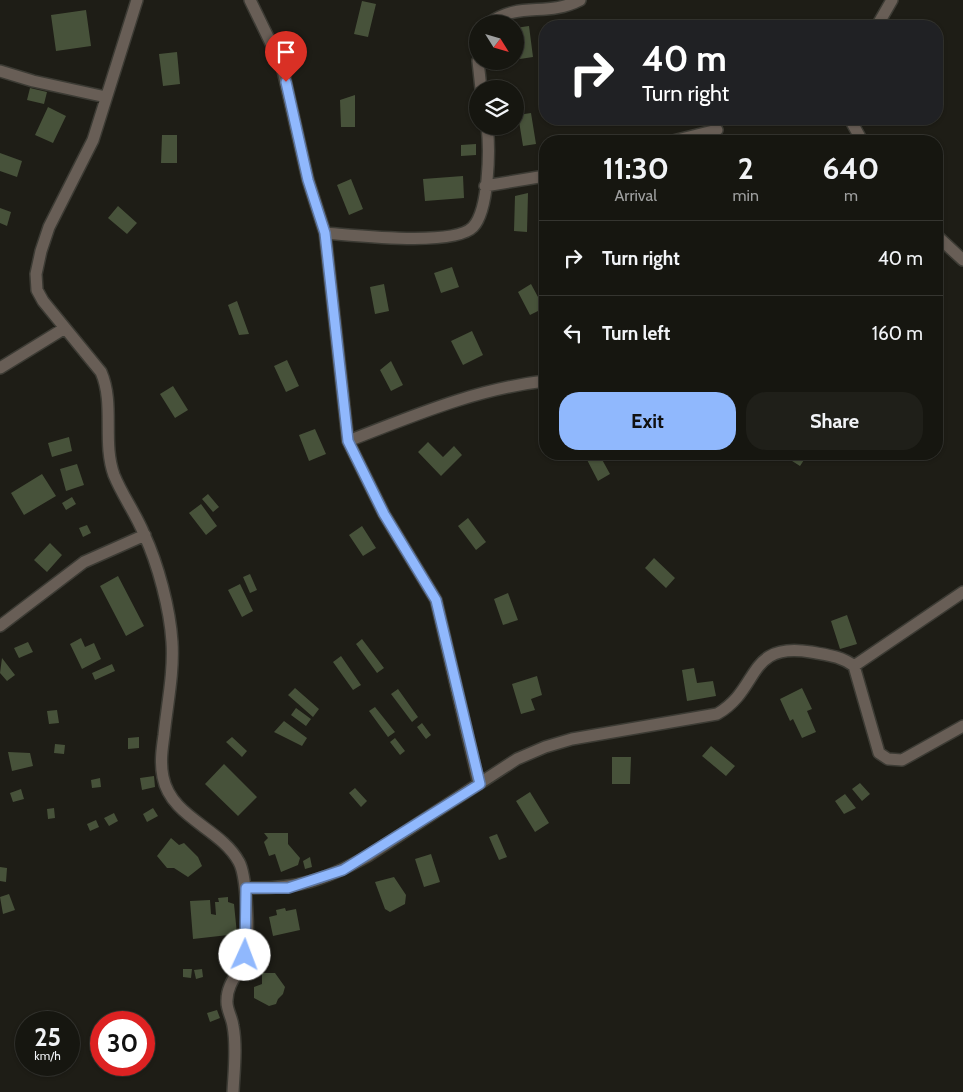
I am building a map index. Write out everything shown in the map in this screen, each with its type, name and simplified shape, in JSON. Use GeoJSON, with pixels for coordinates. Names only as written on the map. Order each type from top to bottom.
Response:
{"type":"FeatureCollection","features":[{"type":"Feature","properties":{"kind":"street"},"geometry":{"type":"LineString","coordinates":[[137,0],[93,140],[49,227],[36,274],[37,290],[101,372],[107,386],[111,459],[114,475],[145,535],[156,567],[170,625],[172,643],[172,661],[162,758],[162,776],[166,791],[175,803],[238,860],[244,872],[246,888],[245,955],[229,989],[227,1000],[233,1026],[232,1092]]}},
{"type":"Feature","properties":{"kind":"street"},"geometry":{"type":"LineString","coordinates":[[250,0],[282,66],[308,180],[325,233],[348,441],[384,514],[436,600],[480,784]]}},
{"type":"Feature","properties":{"kind":"street"},"geometry":{"type":"LineString","coordinates":[[497,15],[510,7],[522,5],[563,7],[580,0]]}},
{"type":"Feature","properties":{"kind":"street"},"geometry":{"type":"LineString","coordinates":[[880,20],[892,0]]}},
{"type":"Feature","properties":{"kind":"street"},"geometry":{"type":"LineString","coordinates":[[0,71],[33,81],[106,97]]}},
{"type":"Feature","properties":{"kind":"street"},"geometry":{"type":"LineString","coordinates":[[697,135],[717,130]]}},
{"type":"Feature","properties":{"kind":"street"},"geometry":{"type":"LineString","coordinates":[[325,233],[414,239],[462,233],[472,228],[478,220],[485,186],[489,148],[487,135]]}},
{"type":"Feature","properties":{"kind":"street"},"geometry":{"type":"LineString","coordinates":[[485,186],[539,177]]}},
{"type":"Feature","properties":{"kind":"street"},"geometry":{"type":"LineString","coordinates":[[943,241],[963,260]]}},
{"type":"Feature","properties":{"kind":"street"},"geometry":{"type":"LineString","coordinates":[[0,368],[65,328]]}},
{"type":"Feature","properties":{"kind":"street"},"geometry":{"type":"LineString","coordinates":[[348,441],[462,397],[539,382]]}},
{"type":"Feature","properties":{"kind":"street"},"geometry":{"type":"LineString","coordinates":[[0,626],[84,562],[145,535]]}},
{"type":"Feature","properties":{"kind":"street"},"geometry":{"type":"LineString","coordinates":[[854,666],[963,592]]}},
{"type":"Feature","properties":{"kind":"street"},"geometry":{"type":"LineString","coordinates":[[246,888],[288,888],[343,870],[518,759],[554,744],[572,739],[717,714],[729,707],[761,663],[772,653],[787,649],[844,658],[854,666],[879,753],[888,759],[902,760],[963,726]]}},
{"type":"Feature","properties":{"kind":"building"},"geometry":{"type":"Polygon","coordinates":[[[362,1],[376,4],[368,37],[354,34],[362,1]]]}},
{"type":"Feature","properties":{"kind":"building"},"geometry":{"type":"Polygon","coordinates":[[[86,10],[91,46],[56,51],[51,15],[86,10]]]}},
{"type":"Feature","properties":{"kind":"building"},"geometry":{"type":"Polygon","coordinates":[[[529,26],[533,57],[524,58],[524,27],[529,26]]]}},
{"type":"Feature","properties":{"kind":"building"},"geometry":{"type":"Polygon","coordinates":[[[177,52],[180,84],[163,86],[159,54],[177,52]]]}},
{"type":"Feature","properties":{"kind":"building"},"geometry":{"type":"Polygon","coordinates":[[[30,88],[47,92],[44,104],[27,100],[30,88]]]}},
{"type":"Feature","properties":{"kind":"building"},"geometry":{"type":"Polygon","coordinates":[[[355,95],[355,127],[341,127],[340,100],[355,95]]]}},
{"type":"Feature","properties":{"kind":"building"},"geometry":{"type":"Polygon","coordinates":[[[48,107],[66,116],[53,143],[35,135],[48,107]]]}},
{"type":"Feature","properties":{"kind":"building"},"geometry":{"type":"Polygon","coordinates":[[[531,113],[536,144],[523,146],[521,135],[524,135],[524,114],[531,113]]]}},
{"type":"Feature","properties":{"kind":"building"},"geometry":{"type":"Polygon","coordinates":[[[162,135],[177,135],[177,163],[161,163],[162,135]]]}},
{"type":"Feature","properties":{"kind":"building"},"geometry":{"type":"Polygon","coordinates":[[[476,144],[476,155],[461,156],[461,145],[476,144]]]}},
{"type":"Feature","properties":{"kind":"building"},"geometry":{"type":"Polygon","coordinates":[[[0,153],[22,161],[17,177],[0,171],[0,153]]]}},
{"type":"Feature","properties":{"kind":"building"},"geometry":{"type":"Polygon","coordinates":[[[463,176],[464,198],[425,201],[423,179],[463,176]]]}},
{"type":"Feature","properties":{"kind":"building"},"geometry":{"type":"Polygon","coordinates":[[[351,179],[363,209],[349,215],[337,185],[351,179]]]}},
{"type":"Feature","properties":{"kind":"building"},"geometry":{"type":"Polygon","coordinates":[[[528,193],[527,232],[514,231],[515,196],[528,193]]]}},
{"type":"Feature","properties":{"kind":"building"},"geometry":{"type":"Polygon","coordinates":[[[118,206],[137,223],[127,234],[108,218],[118,206]]]}},
{"type":"Feature","properties":{"kind":"building"},"geometry":{"type":"Polygon","coordinates":[[[0,208],[11,212],[7,226],[0,223],[0,208]]]}},
{"type":"Feature","properties":{"kind":"building"},"geometry":{"type":"Polygon","coordinates":[[[452,267],[459,287],[441,293],[434,273],[452,267]]]}},
{"type":"Feature","properties":{"kind":"building"},"geometry":{"type":"Polygon","coordinates":[[[384,284],[389,311],[375,314],[370,287],[384,284]]]}},
{"type":"Feature","properties":{"kind":"building"},"geometry":{"type":"Polygon","coordinates":[[[531,284],[539,299],[539,310],[530,315],[518,292],[531,284]]]}},
{"type":"Feature","properties":{"kind":"building"},"geometry":{"type":"Polygon","coordinates":[[[237,301],[249,334],[239,335],[228,305],[237,301]]]}},
{"type":"Feature","properties":{"kind":"building"},"geometry":{"type":"Polygon","coordinates":[[[472,331],[483,355],[463,365],[451,341],[472,331]]]}},
{"type":"Feature","properties":{"kind":"building"},"geometry":{"type":"Polygon","coordinates":[[[287,360],[299,386],[286,392],[274,366],[287,360]]]}},
{"type":"Feature","properties":{"kind":"building"},"geometry":{"type":"Polygon","coordinates":[[[391,361],[403,385],[391,391],[380,370],[391,361]]]}},
{"type":"Feature","properties":{"kind":"building"},"geometry":{"type":"Polygon","coordinates":[[[173,386],[188,410],[175,418],[160,394],[173,386]]]}},
{"type":"Feature","properties":{"kind":"building"},"geometry":{"type":"Polygon","coordinates":[[[315,429],[326,454],[309,461],[299,435],[315,429]]]}},
{"type":"Feature","properties":{"kind":"building"},"geometry":{"type":"Polygon","coordinates":[[[69,437],[72,451],[52,457],[48,443],[69,437]]]}},
{"type":"Feature","properties":{"kind":"building"},"geometry":{"type":"Polygon","coordinates":[[[428,442],[443,457],[454,446],[462,455],[441,476],[418,452],[428,442]]]}},
{"type":"Feature","properties":{"kind":"building"},"geometry":{"type":"Polygon","coordinates":[[[587,460],[602,460],[610,474],[598,481],[587,460]]]}},
{"type":"Feature","properties":{"kind":"building"},"geometry":{"type":"Polygon","coordinates":[[[790,460],[804,460],[800,466],[790,460]]]}},
{"type":"Feature","properties":{"kind":"building"},"geometry":{"type":"Polygon","coordinates":[[[77,464],[84,485],[66,491],[60,469],[77,464]]]}},
{"type":"Feature","properties":{"kind":"building"},"geometry":{"type":"Polygon","coordinates":[[[42,474],[56,496],[24,515],[11,493],[42,474]]]}},
{"type":"Feature","properties":{"kind":"building"},"geometry":{"type":"Polygon","coordinates":[[[208,494],[219,507],[213,512],[202,499],[208,494]]]}},
{"type":"Feature","properties":{"kind":"building"},"geometry":{"type":"Polygon","coordinates":[[[72,497],[76,504],[66,510],[62,503],[72,497]]]}},
{"type":"Feature","properties":{"kind":"building"},"geometry":{"type":"Polygon","coordinates":[[[201,504],[217,526],[206,535],[189,513],[201,504]]]}},
{"type":"Feature","properties":{"kind":"building"},"geometry":{"type":"Polygon","coordinates":[[[468,518],[486,542],[476,550],[458,526],[468,518]]]}},
{"type":"Feature","properties":{"kind":"building"},"geometry":{"type":"Polygon","coordinates":[[[87,525],[91,533],[83,537],[79,528],[87,525]]]}},
{"type":"Feature","properties":{"kind":"building"},"geometry":{"type":"Polygon","coordinates":[[[362,526],[376,548],[363,556],[349,535],[362,526]]]}},
{"type":"Feature","properties":{"kind":"building"},"geometry":{"type":"Polygon","coordinates":[[[50,543],[62,555],[47,572],[34,560],[50,543]]]}},
{"type":"Feature","properties":{"kind":"building"},"geometry":{"type":"Polygon","coordinates":[[[654,558],[675,578],[666,588],[645,568],[654,558]]]}},
{"type":"Feature","properties":{"kind":"building"},"geometry":{"type":"Polygon","coordinates":[[[250,574],[257,590],[250,593],[243,577],[250,574]]]}},
{"type":"Feature","properties":{"kind":"building"},"geometry":{"type":"Polygon","coordinates":[[[118,576],[144,626],[126,636],[100,586],[118,576]]]}},
{"type":"Feature","properties":{"kind":"building"},"geometry":{"type":"Polygon","coordinates":[[[240,584],[253,611],[242,617],[228,590],[240,584]]]}},
{"type":"Feature","properties":{"kind":"building"},"geometry":{"type":"Polygon","coordinates":[[[508,593],[518,620],[503,625],[494,599],[508,593]]]}},
{"type":"Feature","properties":{"kind":"building"},"geometry":{"type":"Polygon","coordinates":[[[847,615],[857,644],[840,649],[831,621],[847,615]]]}},
{"type":"Feature","properties":{"kind":"building"},"geometry":{"type":"Polygon","coordinates":[[[81,638],[85,647],[94,643],[101,659],[82,669],[70,644],[81,638]]]}},
{"type":"Feature","properties":{"kind":"building"},"geometry":{"type":"Polygon","coordinates":[[[362,639],[384,668],[377,673],[356,644],[362,639]]]}},
{"type":"Feature","properties":{"kind":"building"},"geometry":{"type":"Polygon","coordinates":[[[28,642],[33,652],[19,658],[14,648],[28,642]]]}},
{"type":"Feature","properties":{"kind":"building"},"geometry":{"type":"Polygon","coordinates":[[[341,656],[361,685],[353,690],[333,662],[341,656]]]}},
{"type":"Feature","properties":{"kind":"building"},"geometry":{"type":"Polygon","coordinates":[[[2,658],[15,675],[7,681],[0,673],[2,658]]]}},
{"type":"Feature","properties":{"kind":"building"},"geometry":{"type":"Polygon","coordinates":[[[112,664],[115,671],[95,680],[92,673],[112,664]]]}},
{"type":"Feature","properties":{"kind":"building"},"geometry":{"type":"Polygon","coordinates":[[[694,668],[697,683],[713,681],[716,696],[687,701],[682,670],[694,668]]]}},
{"type":"Feature","properties":{"kind":"building"},"geometry":{"type":"Polygon","coordinates":[[[537,676],[542,695],[531,699],[535,710],[521,714],[512,684],[537,676]]]}},
{"type":"Feature","properties":{"kind":"building"},"geometry":{"type":"Polygon","coordinates":[[[295,688],[319,709],[313,717],[288,695],[295,688]]]}},
{"type":"Feature","properties":{"kind":"building"},"geometry":{"type":"Polygon","coordinates":[[[802,688],[812,709],[807,711],[816,732],[802,738],[793,719],[790,721],[780,699],[802,688]]]}},
{"type":"Feature","properties":{"kind":"building"},"geometry":{"type":"Polygon","coordinates":[[[398,689],[418,717],[412,722],[391,694],[398,689]]]}},
{"type":"Feature","properties":{"kind":"building"},"geometry":{"type":"Polygon","coordinates":[[[375,707],[395,732],[388,737],[369,711],[375,707]]]}},
{"type":"Feature","properties":{"kind":"building"},"geometry":{"type":"Polygon","coordinates":[[[296,708],[311,719],[306,726],[291,715],[296,708]]]}},
{"type":"Feature","properties":{"kind":"building"},"geometry":{"type":"Polygon","coordinates":[[[57,710],[59,723],[49,724],[47,711],[57,710]]]}},
{"type":"Feature","properties":{"kind":"building"},"geometry":{"type":"Polygon","coordinates":[[[284,721],[307,738],[302,746],[274,732],[284,721]]]}},
{"type":"Feature","properties":{"kind":"building"},"geometry":{"type":"Polygon","coordinates":[[[422,723],[431,735],[426,739],[417,727],[422,723]]]}},
{"type":"Feature","properties":{"kind":"building"},"geometry":{"type":"Polygon","coordinates":[[[139,737],[139,748],[128,749],[128,738],[139,737]]]}},
{"type":"Feature","properties":{"kind":"building"},"geometry":{"type":"Polygon","coordinates":[[[232,737],[247,751],[242,757],[226,742],[232,737]]]}},
{"type":"Feature","properties":{"kind":"building"},"geometry":{"type":"Polygon","coordinates":[[[395,738],[405,751],[400,755],[390,742],[395,738]]]}},
{"type":"Feature","properties":{"kind":"building"},"geometry":{"type":"Polygon","coordinates":[[[55,744],[65,745],[64,754],[54,753],[55,744]]]}},
{"type":"Feature","properties":{"kind":"building"},"geometry":{"type":"Polygon","coordinates":[[[711,746],[735,766],[726,776],[702,756],[711,746]]]}},
{"type":"Feature","properties":{"kind":"building"},"geometry":{"type":"Polygon","coordinates":[[[8,752],[30,753],[33,766],[12,771],[8,752]]]}},
{"type":"Feature","properties":{"kind":"building"},"geometry":{"type":"Polygon","coordinates":[[[612,757],[631,757],[630,784],[612,784],[612,757]]]}},
{"type":"Feature","properties":{"kind":"building"},"geometry":{"type":"Polygon","coordinates":[[[224,764],[257,797],[238,816],[205,784],[224,764]]]}},
{"type":"Feature","properties":{"kind":"building"},"geometry":{"type":"Polygon","coordinates":[[[154,776],[155,787],[142,790],[140,778],[154,776]]]}},
{"type":"Feature","properties":{"kind":"building"},"geometry":{"type":"Polygon","coordinates":[[[100,778],[101,787],[92,788],[91,780],[100,778]]]}},
{"type":"Feature","properties":{"kind":"building"},"geometry":{"type":"Polygon","coordinates":[[[860,783],[870,794],[862,801],[852,789],[860,783]]]}},
{"type":"Feature","properties":{"kind":"building"},"geometry":{"type":"Polygon","coordinates":[[[355,788],[367,801],[361,807],[349,793],[355,788]]]}},
{"type":"Feature","properties":{"kind":"building"},"geometry":{"type":"Polygon","coordinates":[[[21,789],[24,799],[13,802],[10,793],[21,789]]]}},
{"type":"Feature","properties":{"kind":"building"},"geometry":{"type":"Polygon","coordinates":[[[530,792],[549,823],[535,832],[516,801],[530,792]]]}},
{"type":"Feature","properties":{"kind":"building"},"geometry":{"type":"Polygon","coordinates":[[[845,794],[856,808],[844,814],[835,801],[845,794]]]}},
{"type":"Feature","properties":{"kind":"building"},"geometry":{"type":"Polygon","coordinates":[[[54,808],[55,818],[48,819],[47,809],[54,808]]]}},
{"type":"Feature","properties":{"kind":"building"},"geometry":{"type":"Polygon","coordinates":[[[153,808],[158,816],[147,822],[143,814],[153,808]]]}},
{"type":"Feature","properties":{"kind":"building"},"geometry":{"type":"Polygon","coordinates":[[[114,813],[118,821],[109,826],[104,818],[114,813]]]}},
{"type":"Feature","properties":{"kind":"building"},"geometry":{"type":"Polygon","coordinates":[[[96,820],[99,827],[90,831],[87,824],[96,820]]]}},
{"type":"Feature","properties":{"kind":"building"},"geometry":{"type":"Polygon","coordinates":[[[264,833],[288,833],[288,844],[300,858],[298,865],[281,872],[275,854],[269,856],[264,842],[268,838],[264,833]]]}},
{"type":"Feature","properties":{"kind":"building"},"geometry":{"type":"Polygon","coordinates":[[[497,834],[507,857],[499,860],[489,837],[497,834]]]}},
{"type":"Feature","properties":{"kind":"building"},"geometry":{"type":"Polygon","coordinates":[[[171,838],[179,845],[184,843],[198,857],[202,866],[188,877],[174,868],[167,868],[157,856],[171,838]]]}},
{"type":"Feature","properties":{"kind":"building"},"geometry":{"type":"Polygon","coordinates":[[[431,854],[440,882],[424,887],[415,859],[431,854]]]}},
{"type":"Feature","properties":{"kind":"building"},"geometry":{"type":"Polygon","coordinates":[[[310,857],[312,867],[305,869],[303,861],[310,857]]]}},
{"type":"Feature","properties":{"kind":"building"},"geometry":{"type":"Polygon","coordinates":[[[0,867],[7,868],[6,882],[0,881],[0,867]]]}},
{"type":"Feature","properties":{"kind":"building"},"geometry":{"type":"Polygon","coordinates":[[[394,877],[406,895],[405,904],[390,912],[385,909],[375,882],[394,877]]]}},
{"type":"Feature","properties":{"kind":"building"},"geometry":{"type":"Polygon","coordinates":[[[9,894],[15,910],[3,914],[0,897],[9,894]]]}},
{"type":"Feature","properties":{"kind":"building"},"geometry":{"type":"Polygon","coordinates":[[[228,897],[228,902],[234,904],[237,934],[193,939],[190,901],[210,900],[211,914],[216,915],[215,902],[219,902],[218,898],[228,897]]]}},
{"type":"Feature","properties":{"kind":"building"},"geometry":{"type":"Polygon","coordinates":[[[285,908],[286,911],[296,909],[300,930],[273,936],[269,917],[277,915],[276,910],[285,908]]]}},
{"type":"Feature","properties":{"kind":"building"},"geometry":{"type":"Polygon","coordinates":[[[183,969],[192,969],[191,978],[183,977],[183,969]]]}},
{"type":"Feature","properties":{"kind":"building"},"geometry":{"type":"Polygon","coordinates":[[[202,969],[203,977],[196,979],[194,970],[202,969]]]}},
{"type":"Feature","properties":{"kind":"building"},"geometry":{"type":"Polygon","coordinates":[[[262,973],[275,973],[285,987],[283,994],[276,1004],[269,1006],[254,998],[254,987],[262,984],[262,973]]]}},
{"type":"Feature","properties":{"kind":"building"},"geometry":{"type":"Polygon","coordinates":[[[217,1010],[220,1018],[210,1022],[207,1013],[217,1010]]]}},
{"type":"Feature","properties":{"kind":"route"},"geometry":{"type":"LineString","coordinates":[[245,955],[247,944],[246,888],[288,888],[343,870],[480,784],[436,600],[384,514],[348,441],[341,393],[337,336],[325,233],[308,180],[286,82]]}}]}
